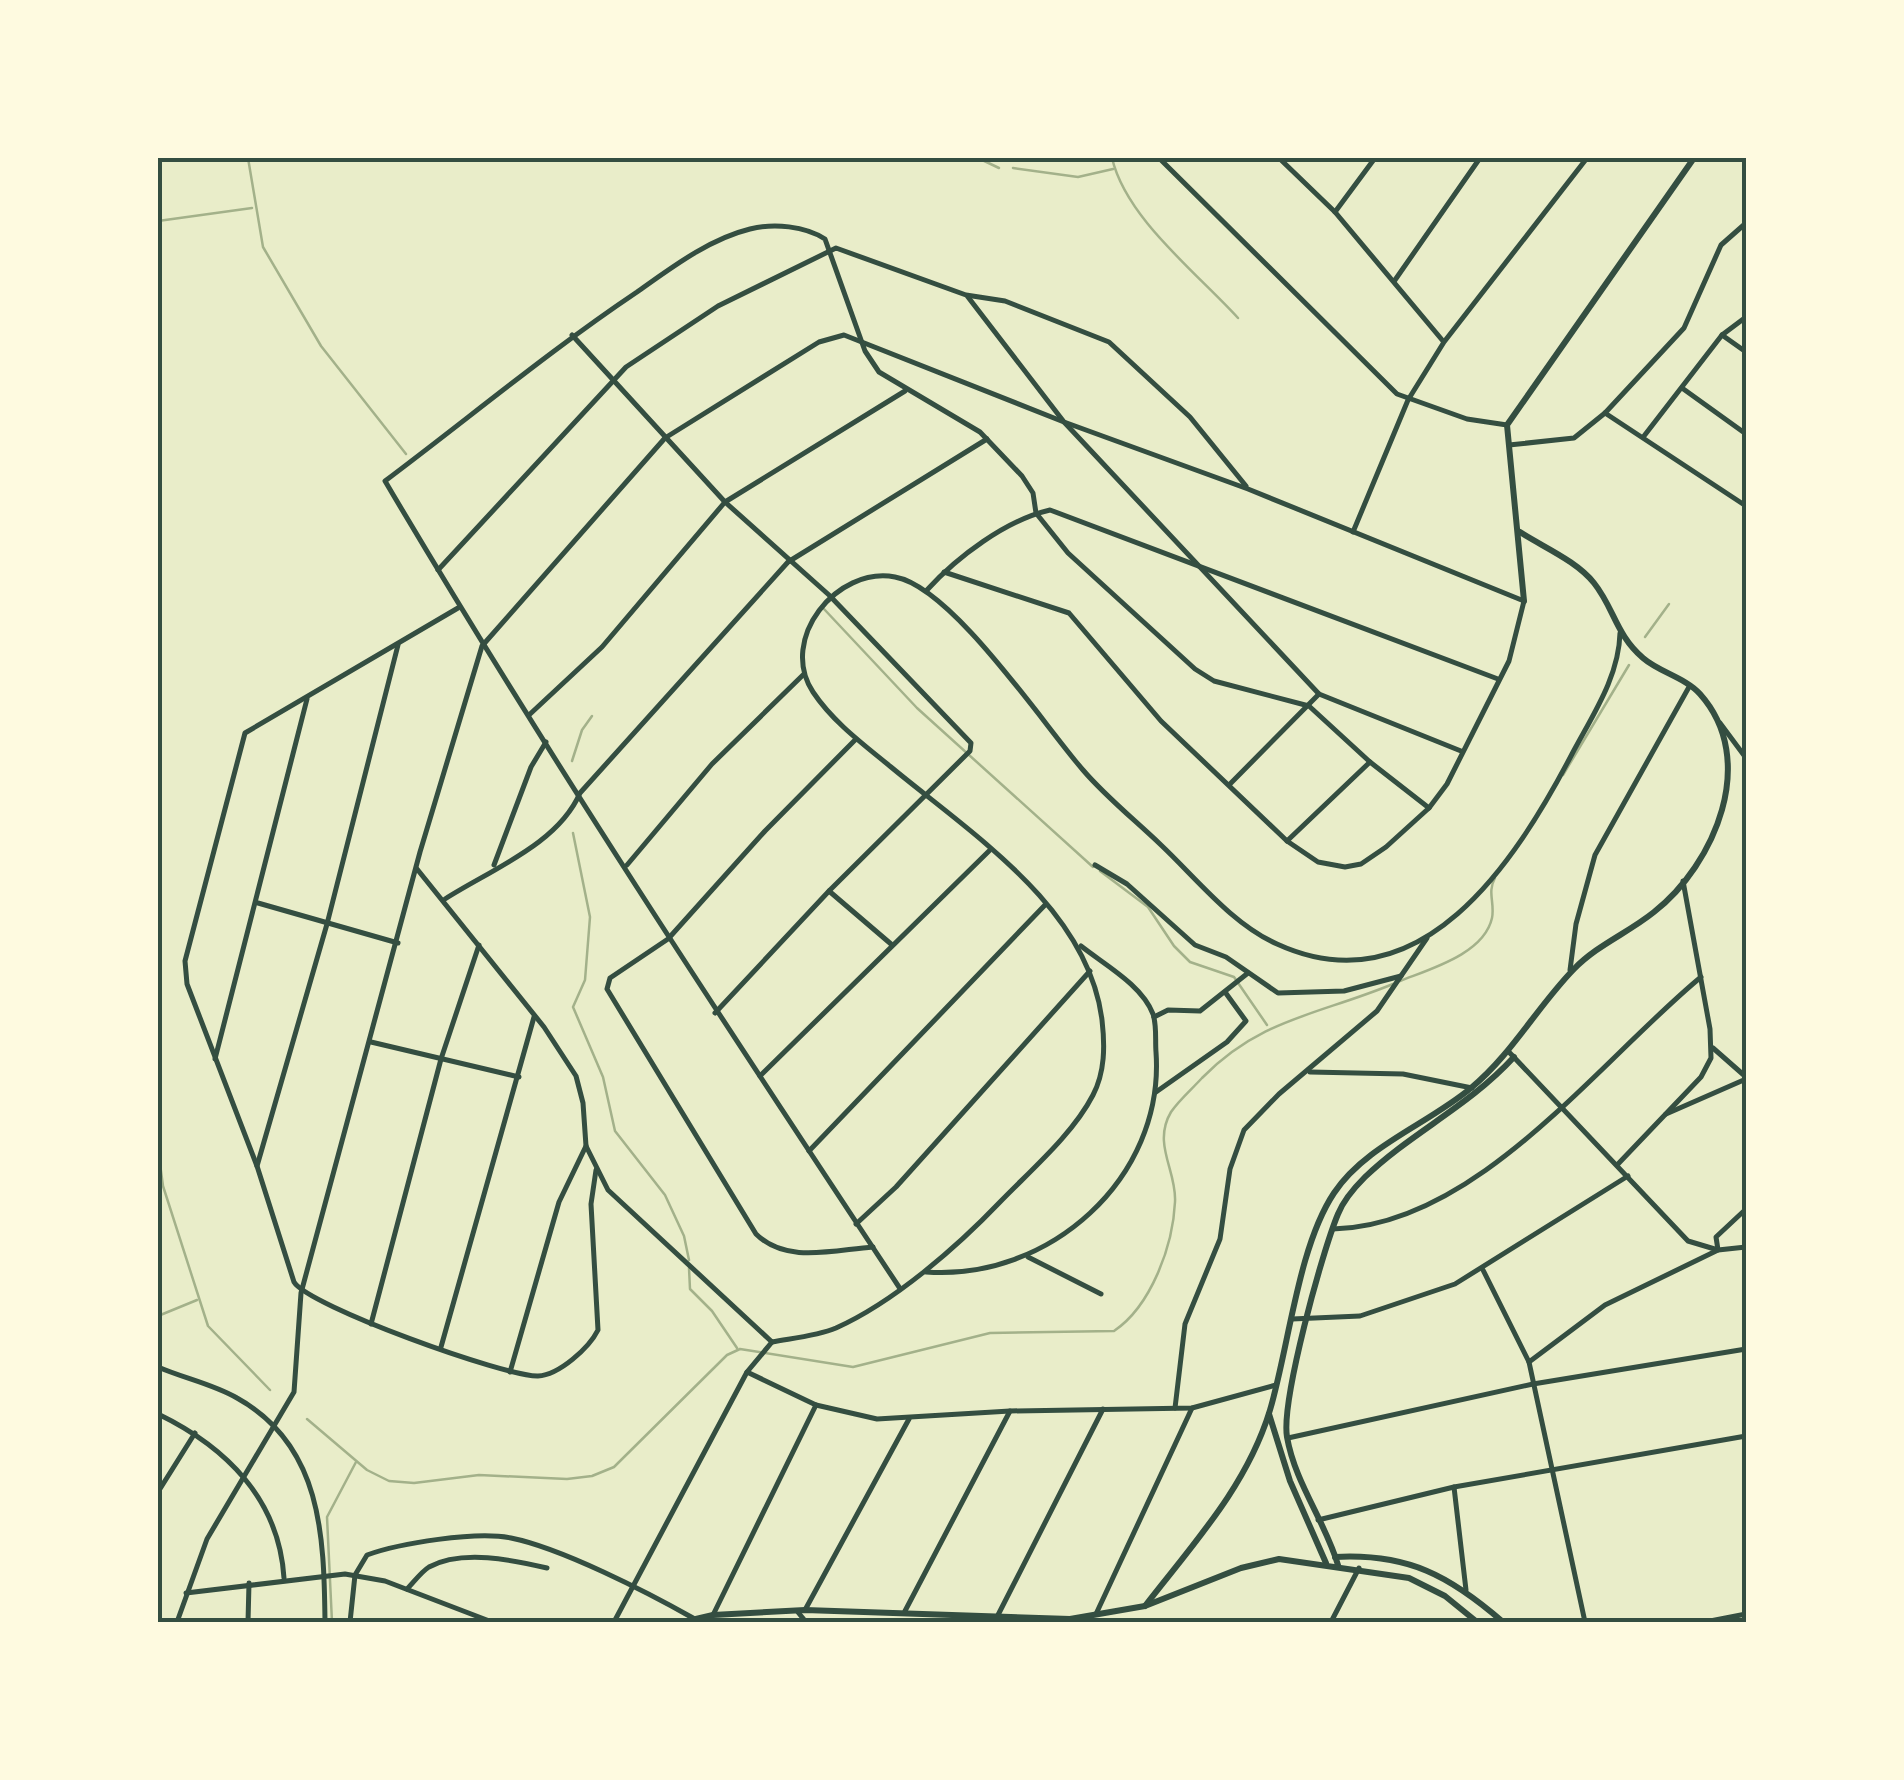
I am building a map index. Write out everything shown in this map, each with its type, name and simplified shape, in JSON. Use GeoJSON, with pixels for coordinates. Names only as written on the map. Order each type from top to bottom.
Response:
{"type":"FeatureCollection","features":[{"type":"Feature","properties":{"kind":"street"},"geometry":{"type":"LineString","coordinates":[[1159,158],[1372,373],[1408,400],[1466,419],[1507,424]]}},
{"type":"Feature","properties":{"kind":"street"},"geometry":{"type":"LineString","coordinates":[[1166,164],[1172,158]]}},
{"type":"Feature","properties":{"kind":"street"},"geometry":{"type":"LineString","coordinates":[[1279,158],[1287,161],[1335,212],[1444,342]]}},
{"type":"Feature","properties":{"kind":"street"},"geometry":{"type":"LineString","coordinates":[[1335,212],[1375,158]]}},
{"type":"Feature","properties":{"kind":"street"},"geometry":{"type":"LineString","coordinates":[[1395,280],[1480,158]]}},
{"type":"Feature","properties":{"kind":"street"},"geometry":{"type":"LineString","coordinates":[[1353,532],[1408,400],[1444,342],[1587,158]]}},
{"type":"Feature","properties":{"kind":"street"},"geometry":{"type":"LineString","coordinates":[[944,572],[1069,613],[1150,710],[1287,841],[1318,862],[1355,866],[1386,847],[1429,808],[1462,752],[1517,639],[1524,602],[1507,424],[1694,158]]}},
{"type":"Feature","properties":{"kind":"street"},"geometry":{"type":"LineString","coordinates":[[1509,446],[1574,438],[1605,413],[1684,328],[1721,245],[1746,223]]}},
{"type":"Feature","properties":{"kind":"street"},"geometry":{"type":"LineString","coordinates":[[899,1287],[714,1013],[626,865],[458,608],[384,481],[572,335],[720,240],[753,228],[812,231],[824,239],[870,363],[905,391],[950,410],[987,440],[1022,476],[1034,493],[1036,513],[1068,552],[1195,669],[1214,680],[1309,706],[1370,762],[1429,808]]}},
{"type":"Feature","properties":{"kind":"street"},"geometry":{"type":"LineString","coordinates":[[438,570],[626,367],[684,327],[828,249],[857,252],[966,295],[1005,301],[1109,342],[1190,417],[1248,489]]}},
{"type":"Feature","properties":{"kind":"street"},"geometry":{"type":"LineString","coordinates":[[966,295],[1064,422],[1194,566],[1319,694],[1462,752]]}},
{"type":"Feature","properties":{"kind":"street"},"geometry":{"type":"LineString","coordinates":[[1644,436],[1722,336],[1746,317]]}},
{"type":"Feature","properties":{"kind":"street"},"geometry":{"type":"LineString","coordinates":[[572,335],[726,502],[788,562],[830,595],[967,735],[970,752],[828,890],[714,1013]]}},
{"type":"Feature","properties":{"kind":"street"},"geometry":{"type":"LineString","coordinates":[[177,1622],[206,1539],[294,1392],[301,1293],[416,869],[482,646],[666,438],[819,342],[833,335],[860,339],[1064,422],[1248,489],[1524,602]]}},
{"type":"Feature","properties":{"kind":"street"},"geometry":{"type":"LineString","coordinates":[[1722,336],[1746,352]]}},
{"type":"Feature","properties":{"kind":"street"},"geometry":{"type":"LineString","coordinates":[[1682,388],[1746,434]]}},
{"type":"Feature","properties":{"kind":"street"},"geometry":{"type":"LineString","coordinates":[[529,715],[602,647],[726,502],[905,391]]}},
{"type":"Feature","properties":{"kind":"street"},"geometry":{"type":"LineString","coordinates":[[1605,413],[1746,506]]}},
{"type":"Feature","properties":{"kind":"street"},"geometry":{"type":"LineString","coordinates":[[445,899],[552,835],[570,816],[580,793],[788,562],[987,440]]}},
{"type":"Feature","properties":{"kind":"street"},"geometry":{"type":"LineString","coordinates":[[927,590],[944,572],[1036,513],[1050,510],[1498,679]]}},
{"type":"Feature","properties":{"kind":"street"},"geometry":{"type":"LineString","coordinates":[[1520,532],[1589,578],[1620,633],[1645,660],[1698,691],[1746,758]]}},
{"type":"Feature","properties":{"kind":"street"},"geometry":{"type":"LineString","coordinates":[[922,1272],[967,1272],[1028,1257],[1079,1225],[1118,1182],[1139,1147],[1156,1092],[1154,1017],[1136,990],[1079,944],[989,852],[826,709],[804,674],[806,640],[830,595],[868,576],[897,577],[927,590],[1006,674],[1095,783],[1260,936],[1305,955],[1362,959],[1394,953],[1432,932],[1481,893],[1520,847],[1605,690],[1620,650],[1620,633]]}},
{"type":"Feature","properties":{"kind":"street"},"geometry":{"type":"LineString","coordinates":[[458,608],[255,726],[239,745],[184,968],[301,1293],[371,1324],[510,1372],[548,1374],[588,1344],[598,1330],[591,1204],[596,1170]]}},
{"type":"Feature","properties":{"kind":"street"},"geometry":{"type":"LineString","coordinates":[[257,1166],[327,924],[399,642]]}},
{"type":"Feature","properties":{"kind":"street"},"geometry":{"type":"LineString","coordinates":[[626,865],[712,764],[804,674]]}},
{"type":"Feature","properties":{"kind":"street"},"geometry":{"type":"LineString","coordinates":[[1570,973],[1576,924],[1595,856],[1690,687]]}},
{"type":"Feature","properties":{"kind":"street"},"geometry":{"type":"LineString","coordinates":[[1229,785],[1319,694]]}},
{"type":"Feature","properties":{"kind":"street"},"geometry":{"type":"LineString","coordinates":[[215,1059],[258,904],[307,699]]}},
{"type":"Feature","properties":{"kind":"street"},"geometry":{"type":"LineString","coordinates":[[1477,1622],[1423,1584],[1337,1561],[1287,1438],[1288,1389],[1333,1229],[1349,1193],[1368,1174],[1467,1104],[1511,1054],[1570,973],[1656,911],[1682,881],[1721,817],[1729,772],[1720,724]]}},
{"type":"Feature","properties":{"kind":"street"},"geometry":{"type":"LineString","coordinates":[[856,738],[764,831],[668,939],[610,978],[608,995],[756,1234],[766,1244],[793,1253],[873,1247]]}},
{"type":"Feature","properties":{"kind":"street"},"geometry":{"type":"LineString","coordinates":[[493,867],[531,767],[546,740]]}},
{"type":"Feature","properties":{"kind":"street"},"geometry":{"type":"LineString","coordinates":[[1287,841],[1370,762]]}},
{"type":"Feature","properties":{"kind":"street"},"geometry":{"type":"LineString","coordinates":[[760,1076],[989,852]]}},
{"type":"Feature","properties":{"kind":"street"},"geometry":{"type":"LineString","coordinates":[[1095,865],[1127,884],[1195,945],[1226,957],[1290,995],[1344,991],[1401,976]]}},
{"type":"Feature","properties":{"kind":"street"},"geometry":{"type":"LineString","coordinates":[[416,869],[445,899],[534,1014],[581,1089],[586,1146],[596,1170],[621,1203],[670,1243],[772,1342]]}},
{"type":"Feature","properties":{"kind":"street"},"geometry":{"type":"LineString","coordinates":[[1618,1164],[1658,1117],[1700,1077],[1712,1046],[1682,881]]}},
{"type":"Feature","properties":{"kind":"street"},"geometry":{"type":"LineString","coordinates":[[828,890],[891,944]]}},
{"type":"Feature","properties":{"kind":"street"},"geometry":{"type":"LineString","coordinates":[[258,904],[398,943]]}},
{"type":"Feature","properties":{"kind":"street"},"geometry":{"type":"LineString","coordinates":[[810,1151],[1045,905]]}},
{"type":"Feature","properties":{"kind":"street"},"geometry":{"type":"LineString","coordinates":[[1175,1408],[1185,1324],[1220,1239],[1234,1149],[1255,1115],[1377,1011],[1432,932]]}},
{"type":"Feature","properties":{"kind":"street"},"geometry":{"type":"LineString","coordinates":[[371,1324],[442,1059],[479,944]]}},
{"type":"Feature","properties":{"kind":"street"},"geometry":{"type":"LineString","coordinates":[[614,1622],[747,1372],[772,1342],[842,1325],[960,1244],[1088,1105],[1101,1078],[1104,1044],[1098,996],[1079,944]]}},
{"type":"Feature","properties":{"kind":"street"},"geometry":{"type":"LineString","coordinates":[[856,1224],[896,1187],[1090,971]]}},
{"type":"Feature","properties":{"kind":"street"},"geometry":{"type":"LineString","coordinates":[[1154,1017],[1168,1010],[1200,1011],[1248,973]]}},
{"type":"Feature","properties":{"kind":"street"},"geometry":{"type":"LineString","coordinates":[[1333,1229],[1380,1220],[1433,1200],[1486,1167],[1563,1107],[1701,977]]}},
{"type":"Feature","properties":{"kind":"street"},"geometry":{"type":"LineString","coordinates":[[1156,1092],[1226,1042],[1246,1020],[1225,992]]}},
{"type":"Feature","properties":{"kind":"street"},"geometry":{"type":"LineString","coordinates":[[441,1347],[520,1078],[534,1014]]}},
{"type":"Feature","properties":{"kind":"street"},"geometry":{"type":"LineString","coordinates":[[371,1042],[520,1078]]}},
{"type":"Feature","properties":{"kind":"street"},"geometry":{"type":"LineString","coordinates":[[1658,1117],[1746,1078],[1712,1046]]}},
{"type":"Feature","properties":{"kind":"street"},"geometry":{"type":"LineString","coordinates":[[1146,1606],[1226,1502],[1269,1413],[1316,1229],[1334,1192],[1367,1160],[1472,1088],[1511,1054]]}},
{"type":"Feature","properties":{"kind":"street"},"geometry":{"type":"LineString","coordinates":[[1511,1054],[1688,1241],[1718,1250]]}},
{"type":"Feature","properties":{"kind":"street"},"geometry":{"type":"LineString","coordinates":[[1307,1072],[1403,1074],[1472,1088]]}},
{"type":"Feature","properties":{"kind":"street"},"geometry":{"type":"LineString","coordinates":[[510,1372],[559,1202],[586,1146]]}},
{"type":"Feature","properties":{"kind":"street"},"geometry":{"type":"LineString","coordinates":[[1292,1320],[1384,1310],[1482,1270],[1628,1176]]}},
{"type":"Feature","properties":{"kind":"street"},"geometry":{"type":"LineString","coordinates":[[1718,1250],[1716,1237],[1746,1210]]}},
{"type":"Feature","properties":{"kind":"street"},"geometry":{"type":"LineString","coordinates":[[1529,1362],[1605,1305],[1718,1250],[1746,1247]]}},
{"type":"Feature","properties":{"kind":"street"},"geometry":{"type":"LineString","coordinates":[[1028,1257],[1101,1294]]}},
{"type":"Feature","properties":{"kind":"street"},"geometry":{"type":"LineString","coordinates":[[1482,1270],[1529,1362],[1584,1622]]}},
{"type":"Feature","properties":{"kind":"street"},"geometry":{"type":"LineString","coordinates":[[1287,1438],[1533,1384],[1746,1348]]}},
{"type":"Feature","properties":{"kind":"street"},"geometry":{"type":"LineString","coordinates":[[158,1367],[236,1397],[275,1427],[311,1480],[324,1622]]}},
{"type":"Feature","properties":{"kind":"street"},"geometry":{"type":"LineString","coordinates":[[747,1372],[816,1405],[877,1419],[1010,1410],[1192,1408],[1276,1385]]}},
{"type":"Feature","properties":{"kind":"street"},"geometry":{"type":"LineString","coordinates":[[713,1615],[816,1405]]}},
{"type":"Feature","properties":{"kind":"street"},"geometry":{"type":"LineString","coordinates":[[997,1618],[1103,1408]]}},
{"type":"Feature","properties":{"kind":"street"},"geometry":{"type":"LineString","coordinates":[[1096,1615],[1192,1408]]}},
{"type":"Feature","properties":{"kind":"street"},"geometry":{"type":"LineString","coordinates":[[905,1610],[1010,1410]]}},
{"type":"Feature","properties":{"kind":"street"},"geometry":{"type":"LineString","coordinates":[[1269,1413],[1290,1481],[1326,1563]]}},
{"type":"Feature","properties":{"kind":"street"},"geometry":{"type":"LineString","coordinates":[[158,1414],[194,1433],[243,1474],[276,1530],[284,1578]]}},
{"type":"Feature","properties":{"kind":"street"},"geometry":{"type":"LineString","coordinates":[[801,1610],[909,1419]]}},
{"type":"Feature","properties":{"kind":"street"},"geometry":{"type":"LineString","coordinates":[[158,1492],[194,1433]]}},
{"type":"Feature","properties":{"kind":"street"},"geometry":{"type":"LineString","coordinates":[[1318,1520],[1454,1487],[1746,1436]]}},
{"type":"Feature","properties":{"kind":"street"},"geometry":{"type":"LineString","coordinates":[[1454,1487],[1466,1590]]}},
{"type":"Feature","properties":{"kind":"street"},"geometry":{"type":"LineString","coordinates":[[350,1622],[355,1575],[363,1558],[372,1552],[499,1536],[525,1542],[632,1586],[694,1618]]}},
{"type":"Feature","properties":{"kind":"street"},"geometry":{"type":"LineString","coordinates":[[407,1589],[428,1568],[448,1562],[491,1559],[547,1568]]}},
{"type":"Feature","properties":{"kind":"street"},"geometry":{"type":"LineString","coordinates":[[683,1622],[713,1615],[801,1610],[905,1610],[1044,1622],[1146,1606],[1258,1563],[1279,1559],[1422,1568],[1466,1590],[1503,1622]]}},
{"type":"Feature","properties":{"kind":"street"},"geometry":{"type":"LineString","coordinates":[[1330,1622],[1359,1568]]}},
{"type":"Feature","properties":{"kind":"street"},"geometry":{"type":"LineString","coordinates":[[186,1593],[284,1578],[355,1575],[407,1589],[492,1622]]}},
{"type":"Feature","properties":{"kind":"street"},"geometry":{"type":"LineString","coordinates":[[248,1583],[248,1622]]}},
{"type":"Feature","properties":{"kind":"street"},"geometry":{"type":"LineString","coordinates":[[801,1610],[806,1622]]}},
{"type":"Feature","properties":{"kind":"street"},"geometry":{"type":"LineString","coordinates":[[1705,1622],[1746,1614]]}},
{"type":"Feature","properties":{"kind":"waterway"},"geometry":{"type":"LineString","coordinates":[[248,158],[263,247],[321,346],[406,454]]}},
{"type":"Feature","properties":{"kind":"waterway"},"geometry":{"type":"LineString","coordinates":[[978,158],[999,168]]}},
{"type":"Feature","properties":{"kind":"waterway"},"geometry":{"type":"LineString","coordinates":[[1112,158],[1120,180],[1147,223],[1238,318]]}},
{"type":"Feature","properties":{"kind":"waterway"},"geometry":{"type":"LineString","coordinates":[[1013,168],[1078,177],[1113,169]]}},
{"type":"Feature","properties":{"kind":"waterway"},"geometry":{"type":"LineString","coordinates":[[158,221],[252,208]]}},
{"type":"Feature","properties":{"kind":"waterway"},"geometry":{"type":"LineString","coordinates":[[1645,637],[1669,604]]}},
{"type":"Feature","properties":{"kind":"waterway"},"geometry":{"type":"LineString","coordinates":[[824,609],[917,708],[1093,867]]}},
{"type":"Feature","properties":{"kind":"waterway"},"geometry":{"type":"LineString","coordinates":[[1563,775],[1629,665]]}},
{"type":"Feature","properties":{"kind":"waterway"},"geometry":{"type":"LineString","coordinates":[[572,761],[582,730],[592,716]]}},
{"type":"Feature","properties":{"kind":"waterway"},"geometry":{"type":"LineString","coordinates":[[573,833],[590,917],[585,980],[573,1007],[603,1077],[615,1131],[665,1195],[684,1236],[689,1260]]}},
{"type":"Feature","properties":{"kind":"waterway"},"geometry":{"type":"LineString","coordinates":[[1100,871],[1148,907],[1174,946],[1190,962],[1234,977],[1267,1025]]}},
{"type":"Feature","properties":{"kind":"waterway"},"geometry":{"type":"LineString","coordinates":[[1400,981],[1454,959],[1478,941],[1492,918],[1495,878]]}},
{"type":"Feature","properties":{"kind":"waterway"},"geometry":{"type":"LineString","coordinates":[[307,1419],[367,1470],[389,1481],[414,1483],[479,1475],[567,1479],[592,1476],[614,1467],[727,1355],[740,1349],[853,1367],[990,1333],[1114,1331],[1139,1306],[1165,1256],[1175,1191],[1164,1135],[1174,1108],[1202,1078],[1246,1042],[1292,1020],[1393,984]]}},
{"type":"Feature","properties":{"kind":"waterway"},"geometry":{"type":"LineString","coordinates":[[158,1089],[158,1140]]}},
{"type":"Feature","properties":{"kind":"waterway"},"geometry":{"type":"LineString","coordinates":[[158,1149],[163,1186],[208,1326],[270,1390]]}},
{"type":"Feature","properties":{"kind":"waterway"},"geometry":{"type":"LineString","coordinates":[[689,1268],[690,1289],[712,1311],[737,1348]]}},
{"type":"Feature","properties":{"kind":"waterway"},"geometry":{"type":"LineString","coordinates":[[158,1316],[197,1300]]}},
{"type":"Feature","properties":{"kind":"waterway"},"geometry":{"type":"LineString","coordinates":[[332,1622],[327,1517],[356,1462]]}}]}
